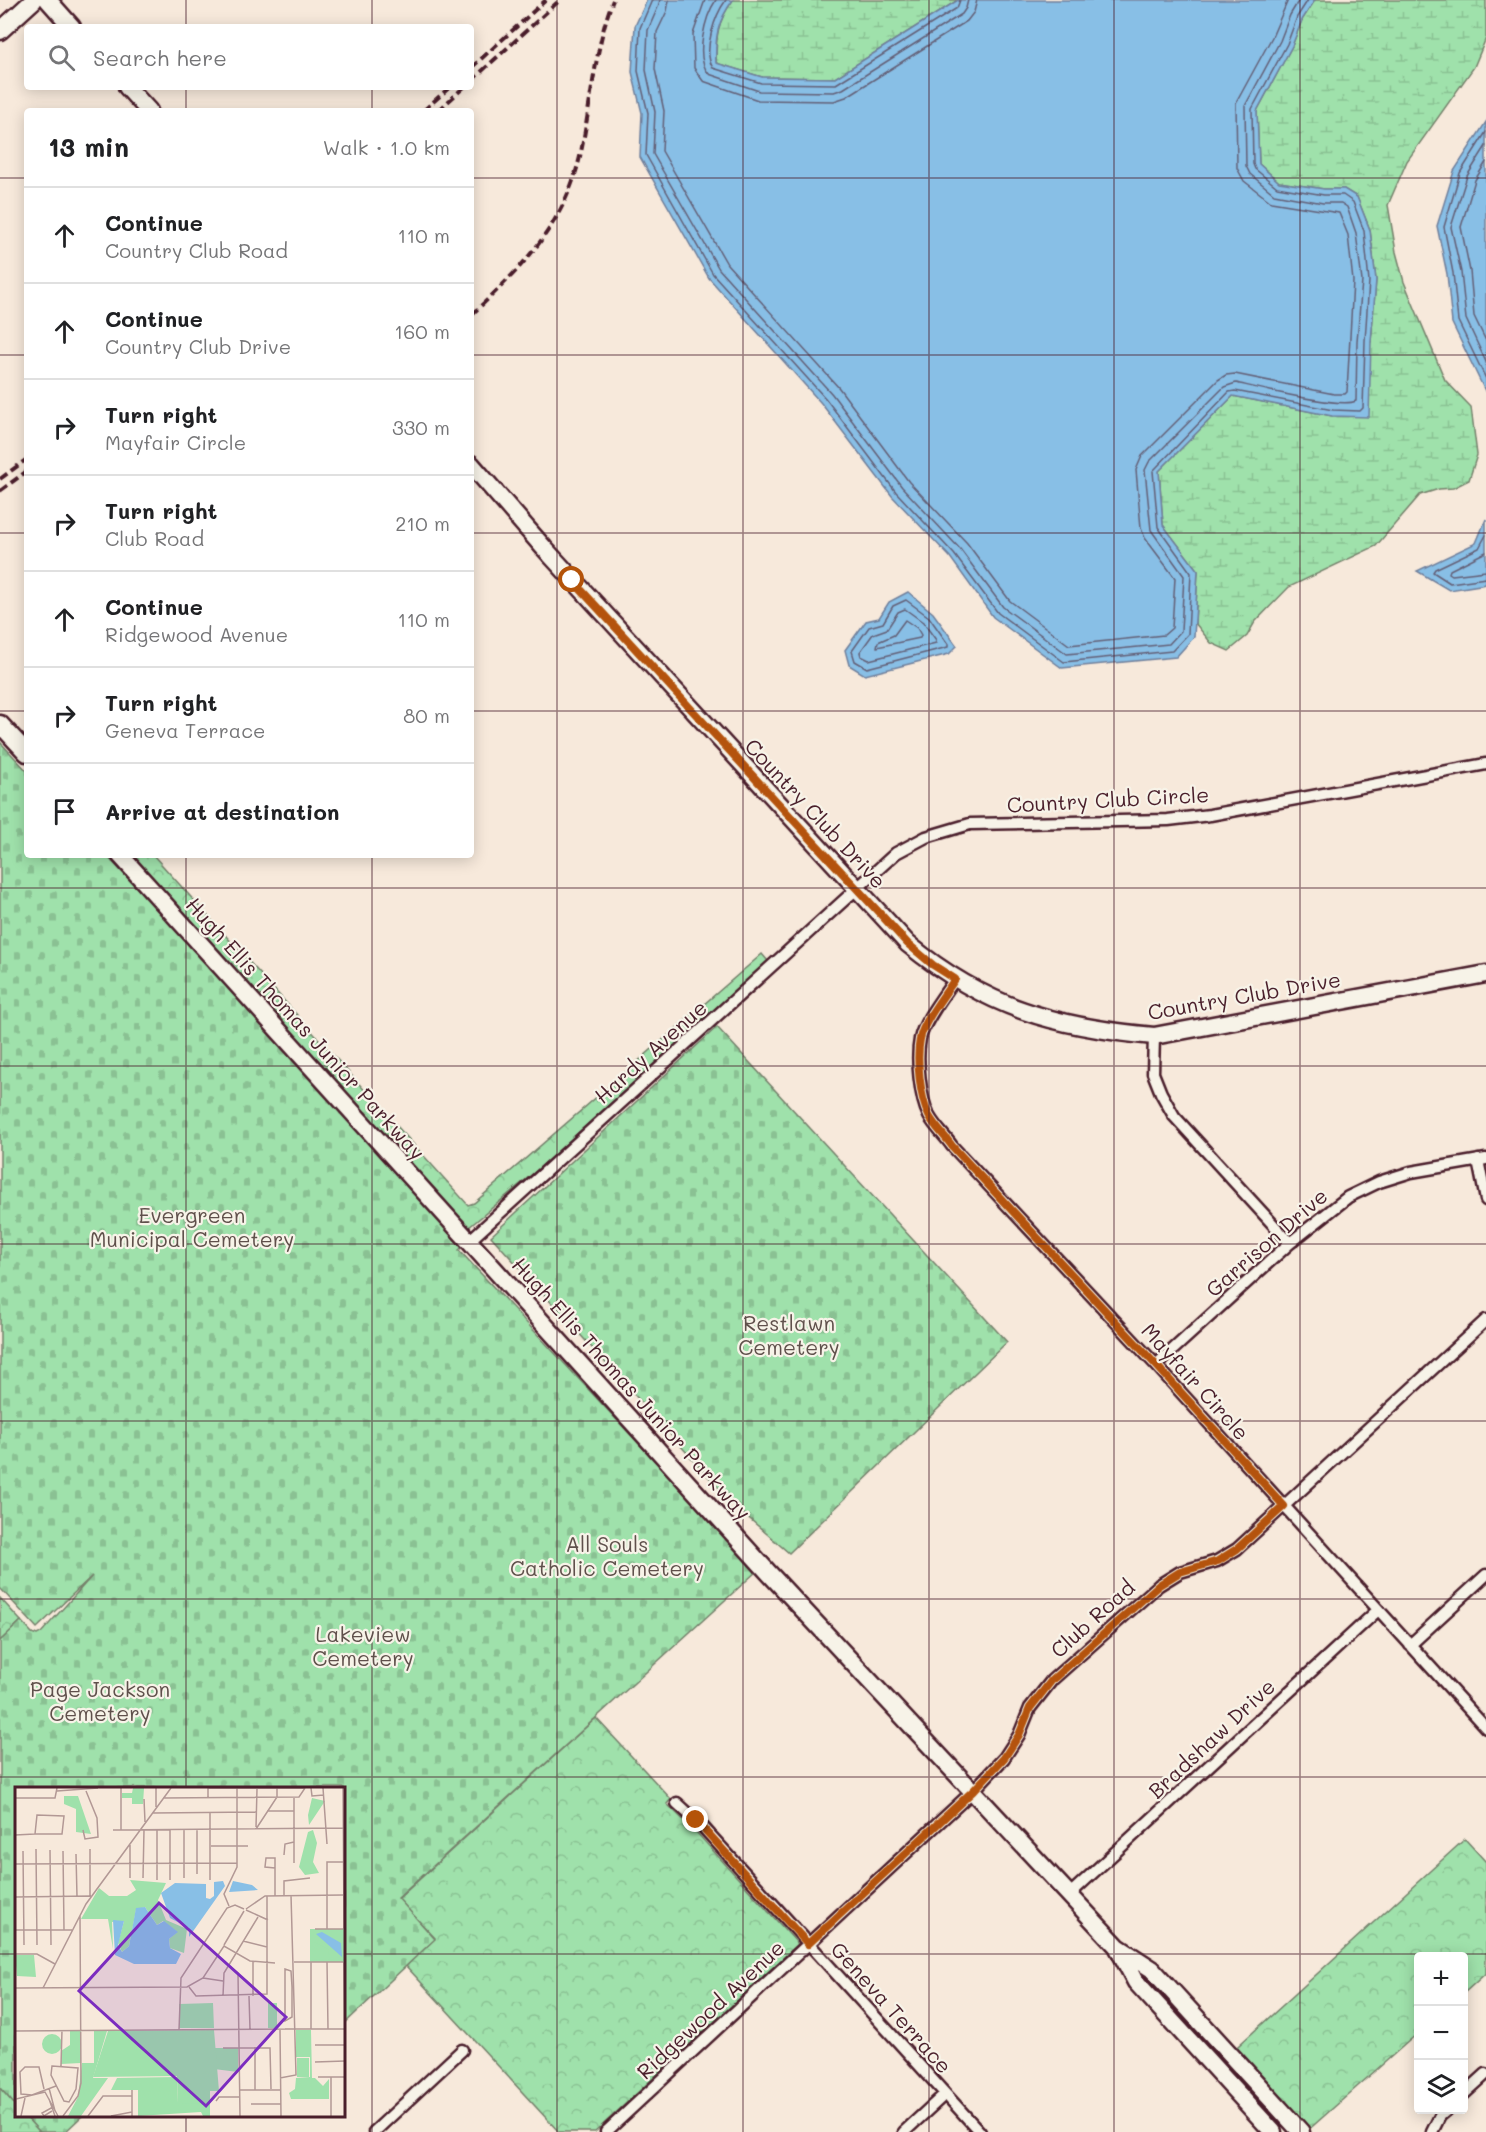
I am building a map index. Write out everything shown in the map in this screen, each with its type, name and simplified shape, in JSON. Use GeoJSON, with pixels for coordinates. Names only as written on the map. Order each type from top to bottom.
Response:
{"type":"FeatureCollection","features":[{"type":"Feature","properties":{"kind":"main road"},"geometry":{"type":"LineString","coordinates":[[0,31],[34,0]]}},
{"type":"Feature","properties":{"kind":"main road"},"geometry":{"type":"LineString","coordinates":[[48,0],[69,24]]}},
{"type":"Feature","properties":{"kind":"main road"},"geometry":{"type":"LineString","coordinates":[[130,90],[146,108]]}},
{"type":"Feature","properties":{"kind":"main road","name":"Country Club Drive"},"geometry":{"type":"LineString","coordinates":[[474,467],[721,743],[908,944],[933,965],[985,995],[1021,1011],[1064,1024],[1154,1036],[1486,974]]}},
{"type":"Feature","properties":{"kind":"main road"},"geometry":{"type":"LineString","coordinates":[[0,724],[24,750]]}},
{"type":"Feature","properties":{"kind":"main road","name":"Hugh Ellis Thomas Junior Parkway"},"geometry":{"type":"LineString","coordinates":[[123,858],[768,1572],[1117,1946],[1136,1982],[1273,2132]]}},
{"type":"Feature","properties":{"kind":"main road","name":"Hugh Ellis Thomas Junior Parkway"},"geometry":{"type":"LineString","coordinates":[[1117,1946],[1152,1969],[1301,2132]]}},
{"type":"Feature","properties":{"kind":"street","name":"Country Club Circle"},"geometry":{"type":"LineString","coordinates":[[857,891],[896,854],[926,837],[970,824],[1168,820],[1210,815],[1486,764]]}},
{"type":"Feature","properties":{"kind":"street","name":"Hardy Avenue"},"geometry":{"type":"LineString","coordinates":[[469,1241],[857,891]]}},
{"type":"Feature","properties":{"kind":"street","name":"Mayfair Circle"},"geometry":{"type":"LineString","coordinates":[[955,979],[920,1037],[918,1064],[921,1088],[929,1116],[952,1146],[1156,1365],[1486,1728]]}},
{"type":"Feature","properties":{"kind":"street"},"geometry":{"type":"LineString","coordinates":[[1154,1036],[1153,1073],[1174,1116],[1290,1243]]}},
{"type":"Feature","properties":{"kind":"street"},"geometry":{"type":"LineString","coordinates":[[1482,1160],[1486,1200]]}},
{"type":"Feature","properties":{"kind":"street","name":"Garrison Drive"},"geometry":{"type":"LineString","coordinates":[[1156,1365],[1290,1243],[1348,1197],[1379,1182],[1411,1172],[1482,1160]]}},
{"type":"Feature","properties":{"kind":"street","name":"Club Road"},"geometry":{"type":"LineString","coordinates":[[973,1791],[1004,1758],[1019,1735],[1030,1708],[1052,1680],[1159,1585],[1180,1572],[1218,1561],[1237,1549],[1486,1320]]}},
{"type":"Feature","properties":{"kind":"street"},"geometry":{"type":"LineString","coordinates":[[1410,1645],[1486,1575]]}},
{"type":"Feature","properties":{"kind":"street","name":"Bradshaw Drive"},"geometry":{"type":"LineString","coordinates":[[1070,1894],[1378,1611]]}},
{"type":"Feature","properties":{"kind":"street","name":"Ridgewood Avenue"},"geometry":{"type":"LineString","coordinates":[[606,2132],[973,1791]]}},
{"type":"Feature","properties":{"kind":"street","name":"Geneva Terrace"},"geometry":{"type":"LineString","coordinates":[[677,1803],[702,1826],[980,2132]]}},
{"type":"Feature","properties":{"kind":"street"},"geometry":{"type":"LineString","coordinates":[[374,2132],[462,2050]]}},
{"type":"Feature","properties":{"kind":"street"},"geometry":{"type":"LineString","coordinates":[[1468,2090],[1486,2074]]}},
{"type":"Feature","properties":{"kind":"street"},"geometry":{"type":"LineString","coordinates":[[904,2132],[945,2094]]}},
{"type":"Feature","properties":{"kind":"street"},"geometry":{"type":"LineString","coordinates":[[1432,2132],[1442,2114]]}},
{"type":"Feature","properties":{"kind":"green space"},"geometry":{"type":"Polygon","coordinates":[[[733,0],[958,0],[835,78],[762,77],[716,63],[718,30],[733,0]]]}},
{"type":"Feature","properties":{"kind":"green space"},"geometry":{"type":"Polygon","coordinates":[[[1315,0],[1486,0],[1486,38],[1474,67],[1407,161],[1388,205],[1404,282],[1445,380],[1471,407],[1477,455],[1469,480],[1453,488],[1439,489],[1420,495],[1376,546],[1289,587],[1255,622],[1247,636],[1229,651],[1211,643],[1195,623],[1198,571],[1163,525],[1159,471],[1233,396],[1332,416],[1371,342],[1376,280],[1370,230],[1357,197],[1344,189],[1324,189],[1279,182],[1259,164],[1257,111],[1292,46],[1302,20],[1315,0]]]}},
{"type":"Feature","properties":{"kind":"green space"},"geometry":{"type":"Polygon","coordinates":[[[0,742],[24,768],[24,858],[109,858],[469,1241],[459,1250],[757,1571],[398,1898],[435,1939],[345,2023],[345,1787],[15,1787],[15,2105],[0,2088],[0,1641],[21,1621],[32,1633],[37,1635],[41,1633],[92,1576],[37,1628],[0,1588],[0,742]]]}},
{"type":"Feature","properties":{"kind":"green space"},"geometry":{"type":"Polygon","coordinates":[[[133,858],[156,858],[468,1205],[474,1203],[762,954],[768,961],[536,1171],[468,1228],[133,858]]]}},
{"type":"Feature","properties":{"kind":"green space","name":"Restlawn Cemetery"},"geometry":{"type":"Polygon","coordinates":[[[717,1027],[1007,1342],[789,1553],[735,1506],[491,1236],[717,1027]]]}},
{"type":"Feature","properties":{"kind":"green space"},"geometry":{"type":"Polygon","coordinates":[[[0,1598],[21,1621],[0,1641],[0,1598]]]}},
{"type":"Feature","properties":{"kind":"green space"},"geometry":{"type":"Polygon","coordinates":[[[596,1718],[671,1799],[667,1804],[696,1832],[798,1944],[595,2132],[559,2132],[406,1966],[435,1938],[398,1899],[596,1718]]]}},
{"type":"Feature","properties":{"kind":"green space"},"geometry":{"type":"Polygon","coordinates":[[[1465,1839],[1486,1862],[1486,1973],[1468,1989],[1468,1952],[1414,1952],[1414,2037],[1306,2132],[1227,2056],[1465,1839]]]}},
{"type":"Feature","properties":{"kind":"green space"},"geometry":{"type":"Polygon","coordinates":[[[0,2088],[15,2105],[15,2117],[26,2117],[40,2132],[0,2132],[0,2088]]]}},
{"type":"Feature","properties":{"kind":"green space"},"geometry":{"type":"Polygon","coordinates":[[[26,2117],[81,2117],[65,2132],[40,2132],[26,2117]]]}},
{"type":"Feature","properties":{"kind":"water"},"geometry":{"type":"Polygon","coordinates":[[[647,0],[733,0],[723,15],[718,30],[716,63],[762,77],[835,78],[958,0],[1315,0],[1302,20],[1292,46],[1257,111],[1259,164],[1279,182],[1324,189],[1344,189],[1357,197],[1370,230],[1376,280],[1371,342],[1369,417],[1332,416],[1233,396],[1159,471],[1163,525],[1198,571],[1194,637],[1176,657],[1062,668],[993,617],[950,557],[892,496],[821,403],[709,278],[640,157],[642,113],[632,72],[635,26],[647,0]]]}},
{"type":"Feature","properties":{"kind":"water"},"geometry":{"type":"Polygon","coordinates":[[[1486,122],[1486,393],[1452,323],[1447,274],[1437,226],[1454,171],[1486,122]]]}},
{"type":"Feature","properties":{"kind":"water"},"geometry":{"type":"Polygon","coordinates":[[[1486,519],[1486,584],[1449,590],[1417,571],[1476,543],[1486,519]]]}},
{"type":"Feature","properties":{"kind":"water"},"geometry":{"type":"Polygon","coordinates":[[[908,592],[933,613],[957,646],[949,654],[865,675],[849,665],[845,650],[866,621],[879,618],[889,602],[908,592]]]}},
{"type":"Feature","properties":{"kind":"railway"},"geometry":{"type":"LineString","coordinates":[[474,65],[546,0]]}},
{"type":"Feature","properties":{"kind":"railway"},"geometry":{"type":"LineString","coordinates":[[474,78],[560,0]]}},
{"type":"Feature","properties":{"kind":"railway"},"geometry":{"type":"LineString","coordinates":[[474,312],[526,260],[555,220],[566,198],[582,147],[602,34],[613,0]]}},
{"type":"Feature","properties":{"kind":"railway"},"geometry":{"type":"LineString","coordinates":[[426,108],[447,90]]}},
{"type":"Feature","properties":{"kind":"railway"},"geometry":{"type":"LineString","coordinates":[[441,108],[461,90]]}},
{"type":"Feature","properties":{"kind":"railway"},"geometry":{"type":"LineString","coordinates":[[0,479],[24,461]]}},
{"type":"Feature","properties":{"kind":"railway"},"geometry":{"type":"LineString","coordinates":[[0,491],[24,473]]}},
{"type":"Feature","properties":{"kind":"route"},"geometry":{"type":"LineString","coordinates":[[572,580],[857,891],[908,944],[933,965],[955,979],[920,1037],[918,1064],[921,1088],[929,1116],[952,1146],[1284,1506],[1237,1549],[1218,1561],[1180,1572],[1159,1585],[1052,1680],[1030,1708],[1019,1735],[1004,1758],[973,1791],[808,1944],[696,1820]]}},
{"type":"Feature","properties":{"kind":"park label","name":"Evergreen Municipal Cemetery"},"geometry":{"type":"Point","coordinates":[192,1226]}},
{"type":"Feature","properties":{"kind":"park label","name":"All Souls Catholic Cemetery"},"geometry":{"type":"Point","coordinates":[607,1555]}},
{"type":"Feature","properties":{"kind":"park label","name":"Lakeview Cemetery"},"geometry":{"type":"Point","coordinates":[363,1645]}},
{"type":"Feature","properties":{"kind":"park label","name":"Page Jackson Cemetery"},"geometry":{"type":"Point","coordinates":[100,1700]}}]}
